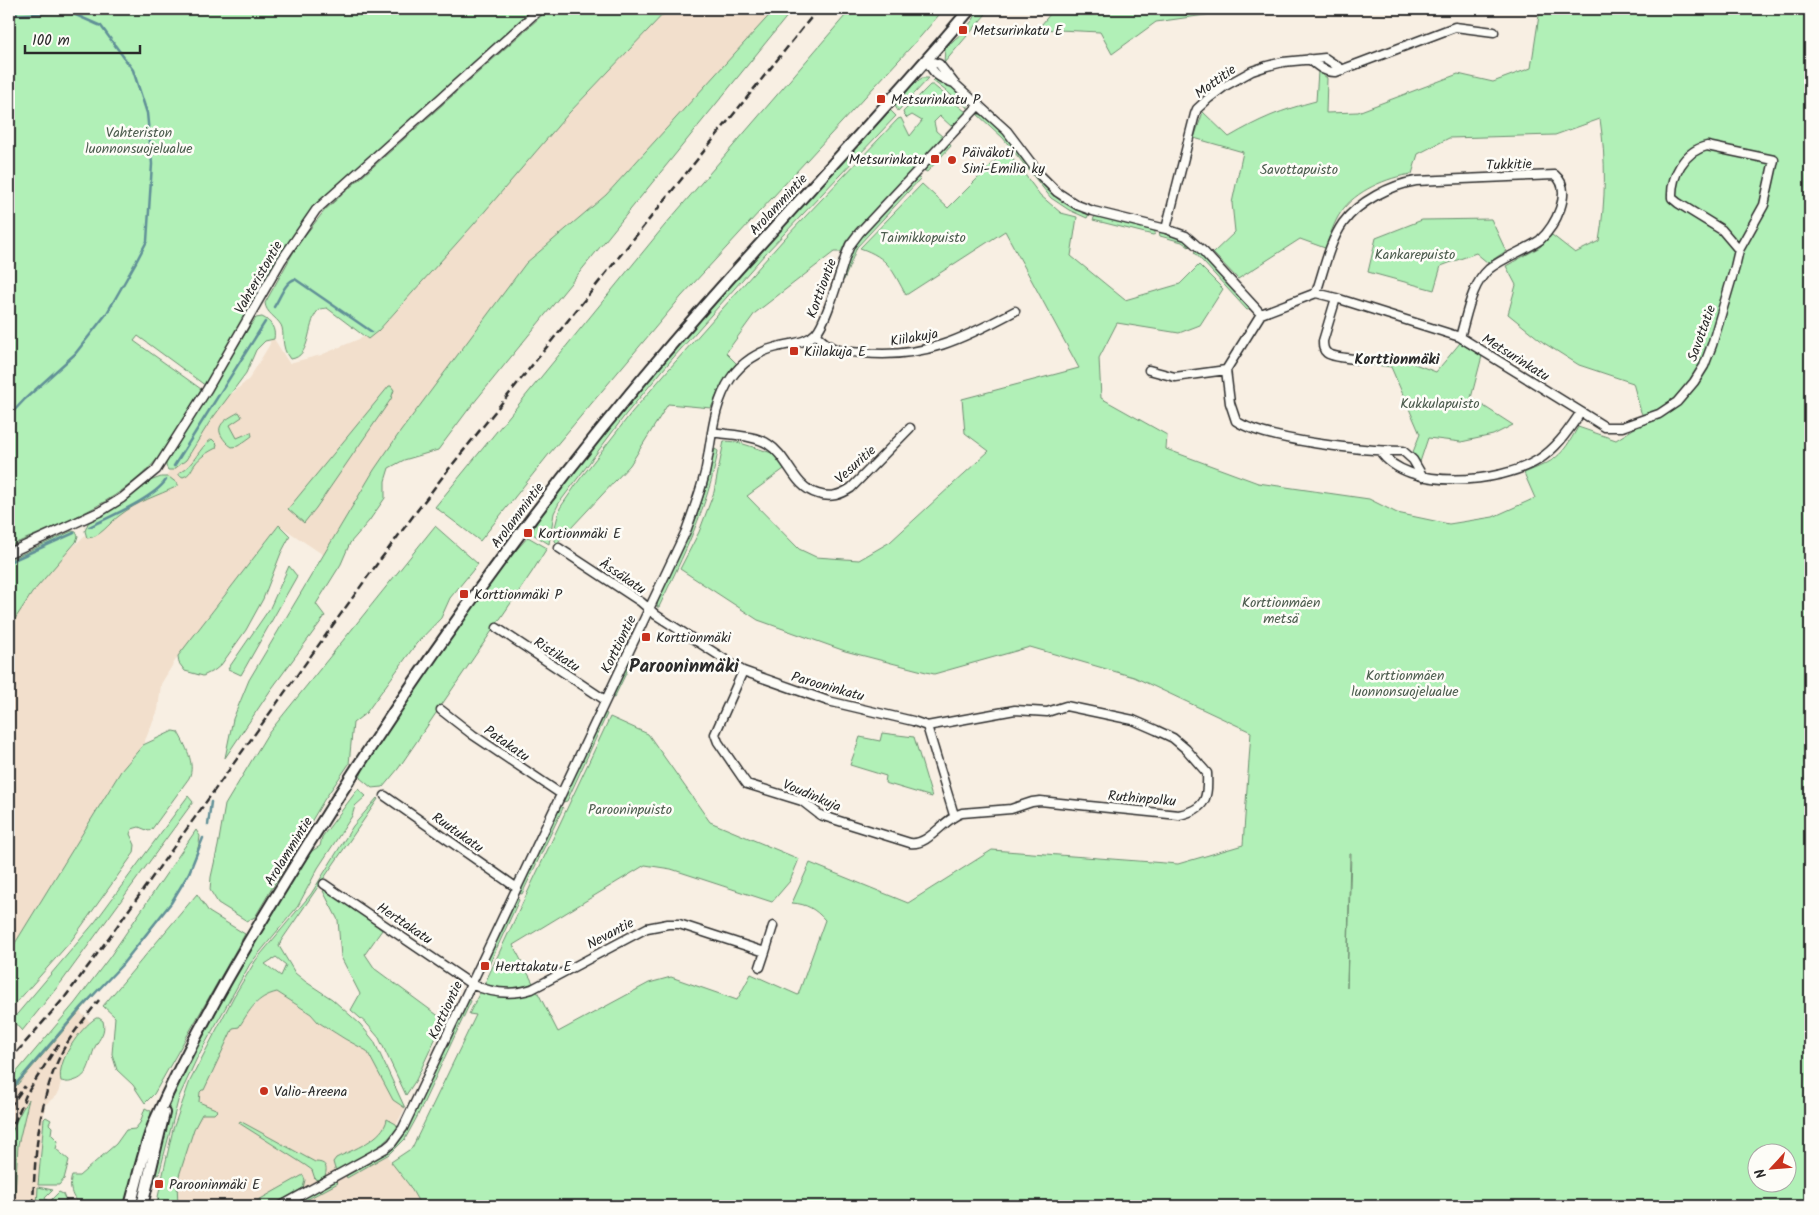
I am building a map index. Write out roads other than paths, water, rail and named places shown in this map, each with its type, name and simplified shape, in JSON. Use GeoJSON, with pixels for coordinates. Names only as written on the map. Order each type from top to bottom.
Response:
{"type":"FeatureCollection","features":[{"type":"Feature","properties":{"kind":"street","name":"Vahteristontie"},"geometry":{"type":"LineString","coordinates":[[9,553],[101,511],[122,498],[158,469],[208,388],[281,261],[310,217],[323,202],[540,9]]}},
{"type":"Feature","properties":{"kind":"street","name":"Arolammintie"},"geometry":{"type":"LineString","coordinates":[[130,1206],[154,1124],[210,1011],[285,882],[384,725],[468,603],[563,478],[664,352],[928,60],[970,9]]}},
{"type":"Feature","properties":{"kind":"street","name":"Mottitie"},"geometry":{"type":"LineString","coordinates":[[1166,229],[1198,109],[1225,86],[1252,71],[1282,62],[1309,60],[1329,73],[1343,70],[1455,27],[1494,32]]}},
{"type":"Feature","properties":{"kind":"street"},"geometry":{"type":"LineString","coordinates":[[928,60],[939,64],[954,83],[1007,130],[1049,185],[1066,198],[1077,205],[1093,211],[1166,229],[1186,236],[1196,244],[1261,314]]}},
{"type":"Feature","properties":{"kind":"street","name":"Korttiontie"},"geometry":{"type":"LineString","coordinates":[[281,1206],[378,1153],[392,1143],[403,1128],[686,531],[704,474],[721,397],[729,381],[739,369],[768,349],[802,342],[815,334],[824,318],[846,255],[854,239],[979,105]]}},
{"type":"Feature","properties":{"kind":"street","name":"Savottatie"},"geometry":{"type":"LineString","coordinates":[[1580,412],[1605,427],[1622,427],[1659,414],[1677,402],[1694,382],[1704,366],[1721,318],[1739,250],[1764,205],[1774,160],[1712,147],[1699,148],[1687,155],[1682,162],[1672,191],[1672,198],[1678,204],[1722,230],[1739,250]]}},
{"type":"Feature","properties":{"kind":"street","name":"Tukkitie"},"geometry":{"type":"LineString","coordinates":[[1316,293],[1330,249],[1343,223],[1368,202],[1394,186],[1416,181],[1555,175],[1562,182],[1563,192],[1556,218],[1540,240],[1497,264],[1483,276],[1473,295],[1460,337]]}},
{"type":"Feature","properties":{"kind":"street"},"geometry":{"type":"LineString","coordinates":[[1316,293],[1261,314],[1226,370],[1231,410],[1236,421],[1243,426],[1293,439],[1380,451],[1403,451],[1413,460],[1423,477]]}},
{"type":"Feature","properties":{"kind":"street","name":"Metsurinkatu"},"geometry":{"type":"LineString","coordinates":[[1316,293],[1460,337],[1580,412]]}},
{"type":"Feature","properties":{"kind":"street"},"geometry":{"type":"LineString","coordinates":[[1336,298],[1323,347],[1326,352],[1332,355],[1365,360]]}},
{"type":"Feature","properties":{"kind":"street","name":"Kiilakuja"},"geometry":{"type":"LineString","coordinates":[[815,334],[828,346],[836,350],[902,354],[963,338],[1015,311]]}},
{"type":"Feature","properties":{"kind":"street"},"geometry":{"type":"LineString","coordinates":[[1149,370],[1175,377],[1226,370]]}},
{"type":"Feature","properties":{"kind":"street"},"geometry":{"type":"LineString","coordinates":[[1380,451],[1393,464],[1423,477],[1458,481],[1503,474],[1531,464],[1557,446],[1565,437],[1580,412]]}},
{"type":"Feature","properties":{"kind":"street","name":"Vesuritie"},"geometry":{"type":"LineString","coordinates":[[712,432],[761,440],[767,443],[779,454],[806,489],[828,496],[843,493],[851,488],[910,428]]}},
{"type":"Feature","properties":{"kind":"street","name":"Ässäkatu"},"geometry":{"type":"LineString","coordinates":[[559,548],[648,608]]}},
{"type":"Feature","properties":{"kind":"street","name":"Parooninkatu"},"geometry":{"type":"LineString","coordinates":[[648,608],[743,671],[828,701],[913,720],[927,726]]}},
{"type":"Feature","properties":{"kind":"street","name":"Ristikatu"},"geometry":{"type":"LineString","coordinates":[[497,628],[605,700]]}},
{"type":"Feature","properties":{"kind":"street","name":"Voudinkuja"},"geometry":{"type":"LineString","coordinates":[[743,671],[715,734],[718,742],[748,784],[802,801],[820,815],[914,844],[925,840],[954,815]]}},
{"type":"Feature","properties":{"kind":"street","name":"Ruthinpolku"},"geometry":{"type":"LineString","coordinates":[[927,726],[1005,711],[1048,712],[1066,706],[1132,720],[1173,738],[1208,773],[1208,793],[1206,799],[1188,813],[1179,815],[1040,801],[1011,809],[954,815]]}},
{"type":"Feature","properties":{"kind":"street","name":"Patakatu"},"geometry":{"type":"LineString","coordinates":[[441,710],[473,735],[561,794]]}},
{"type":"Feature","properties":{"kind":"street"},"geometry":{"type":"LineString","coordinates":[[927,726],[954,815]]}},
{"type":"Feature","properties":{"kind":"street","name":"Ruutukatu"},"geometry":{"type":"LineString","coordinates":[[385,796],[517,888]]}},
{"type":"Feature","properties":{"kind":"street","name":"Herttakatu"},"geometry":{"type":"LineString","coordinates":[[324,884],[471,984]]}},
{"type":"Feature","properties":{"kind":"street","name":"Nevantie"},"geometry":{"type":"LineString","coordinates":[[471,984],[499,992],[521,992],[541,985],[637,932],[668,924],[679,924],[765,952]]}},
{"type":"Feature","properties":{"kind":"street"},"geometry":{"type":"LineString","coordinates":[[760,967],[772,926]]}},
{"type":"Feature","properties":{"kind":"street","name":"Arolammintie"},"geometry":{"type":"LineString","coordinates":[[142,1206],[167,1097]]}},
{"type":"Feature","properties":{"kind":"waterway"},"geometry":{"type":"LineString","coordinates":[[9,15],[69,12],[101,26],[133,70],[147,113],[152,164],[147,241],[136,262],[107,313],[75,354],[9,416]]}},
{"type":"Feature","properties":{"kind":"waterway"},"geometry":{"type":"LineString","coordinates":[[274,307],[288,283],[295,279],[372,332]]}},
{"type":"Feature","properties":{"kind":"waterway"},"geometry":{"type":"LineString","coordinates":[[174,466],[265,322]]}},
{"type":"Feature","properties":{"kind":"waterway"},"geometry":{"type":"LineString","coordinates":[[89,527],[152,494],[166,480]]}},
{"type":"Feature","properties":{"kind":"waterway"},"geometry":{"type":"LineString","coordinates":[[9,562],[74,533]]}},
{"type":"Feature","properties":{"kind":"waterway"},"geometry":{"type":"LineString","coordinates":[[208,825],[211,802]]}},
{"type":"Feature","properties":{"kind":"waterway"},"geometry":{"type":"LineString","coordinates":[[9,1092],[82,1007],[121,966],[171,903],[189,873],[203,838]]}},
{"type":"Feature","properties":{"kind":"railway"},"geometry":{"type":"LineString","coordinates":[[9,1061],[65,997],[92,961],[371,572],[444,475],[818,9]]}},
{"type":"Feature","properties":{"kind":"railway"},"geometry":{"type":"LineString","coordinates":[[33,1206],[39,1126],[48,1087],[63,1050],[99,1000]]}},
{"type":"Feature","properties":{"kind":"railway"},"geometry":{"type":"LineString","coordinates":[[9,1135],[26,1095],[59,1043]]}},
{"type":"Feature","properties":{"kind":"railway"},"geometry":{"type":"LineString","coordinates":[[9,1108],[25,1086]]}},
{"type":"Feature","properties":{"kind":"place","name":"Metsurinkatu E"},"geometry":{"type":"Point","coordinates":[963,30]}},
{"type":"Feature","properties":{"kind":"place","name":"Metsurinkatu P"},"geometry":{"type":"Point","coordinates":[881,99]}},
{"type":"Feature","properties":{"kind":"place","name":"Metsurinkatu"},"geometry":{"type":"Point","coordinates":[935,159]}},
{"type":"Feature","properties":{"kind":"place","name":"Päiväkoti Sini-Emilia ky"},"geometry":{"type":"Point","coordinates":[952,160]}},
{"type":"Feature","properties":{"kind":"place","name":"Kiilakuja E"},"geometry":{"type":"Point","coordinates":[794,351]}},
{"type":"Feature","properties":{"kind":"place","name":"Kortionmäki E"},"geometry":{"type":"Point","coordinates":[528,533]}},
{"type":"Feature","properties":{"kind":"place","name":"Korttionmäki P"},"geometry":{"type":"Point","coordinates":[464,594]}},
{"type":"Feature","properties":{"kind":"place","name":"Korttionmäki"},"geometry":{"type":"Point","coordinates":[646,637]}},
{"type":"Feature","properties":{"kind":"place","name":"Herttakatu E"},"geometry":{"type":"Point","coordinates":[485,966]}},
{"type":"Feature","properties":{"kind":"place","name":"Valio-Areena"},"geometry":{"type":"Point","coordinates":[264,1091]}},
{"type":"Feature","properties":{"kind":"place","name":"Parooninmäki E"},"geometry":{"type":"Point","coordinates":[159,1184]}},
{"type":"Feature","properties":{"kind":"district","name":"Korttionmäki"},"geometry":{"type":"Point","coordinates":[1397,359]}},
{"type":"Feature","properties":{"kind":"district","name":"Parooninmäki"},"geometry":{"type":"Point","coordinates":[684,665]}},
{"type":"Feature","properties":{"kind":"park label","name":"Vahteriston luonnonsuojelualue"},"geometry":{"type":"Point","coordinates":[139,140]}},
{"type":"Feature","properties":{"kind":"park label","name":"Savottapuisto"},"geometry":{"type":"Point","coordinates":[1299,169]}},
{"type":"Feature","properties":{"kind":"park label","name":"Taimikkopuisto"},"geometry":{"type":"Point","coordinates":[923,237]}},
{"type":"Feature","properties":{"kind":"park label","name":"Kankarepuisto"},"geometry":{"type":"Point","coordinates":[1415,254]}},
{"type":"Feature","properties":{"kind":"park label","name":"Kukkulapuisto"},"geometry":{"type":"Point","coordinates":[1440,403]}},
{"type":"Feature","properties":{"kind":"park label","name":"Korttionmäen metsä"},"geometry":{"type":"Point","coordinates":[1281,610]}},
{"type":"Feature","properties":{"kind":"park label","name":"Korttionmäen luonnonsuojelualue"},"geometry":{"type":"Point","coordinates":[1405,684]}},
{"type":"Feature","properties":{"kind":"park label","name":"Parooninpuisto"},"geometry":{"type":"Point","coordinates":[630,809]}}]}
